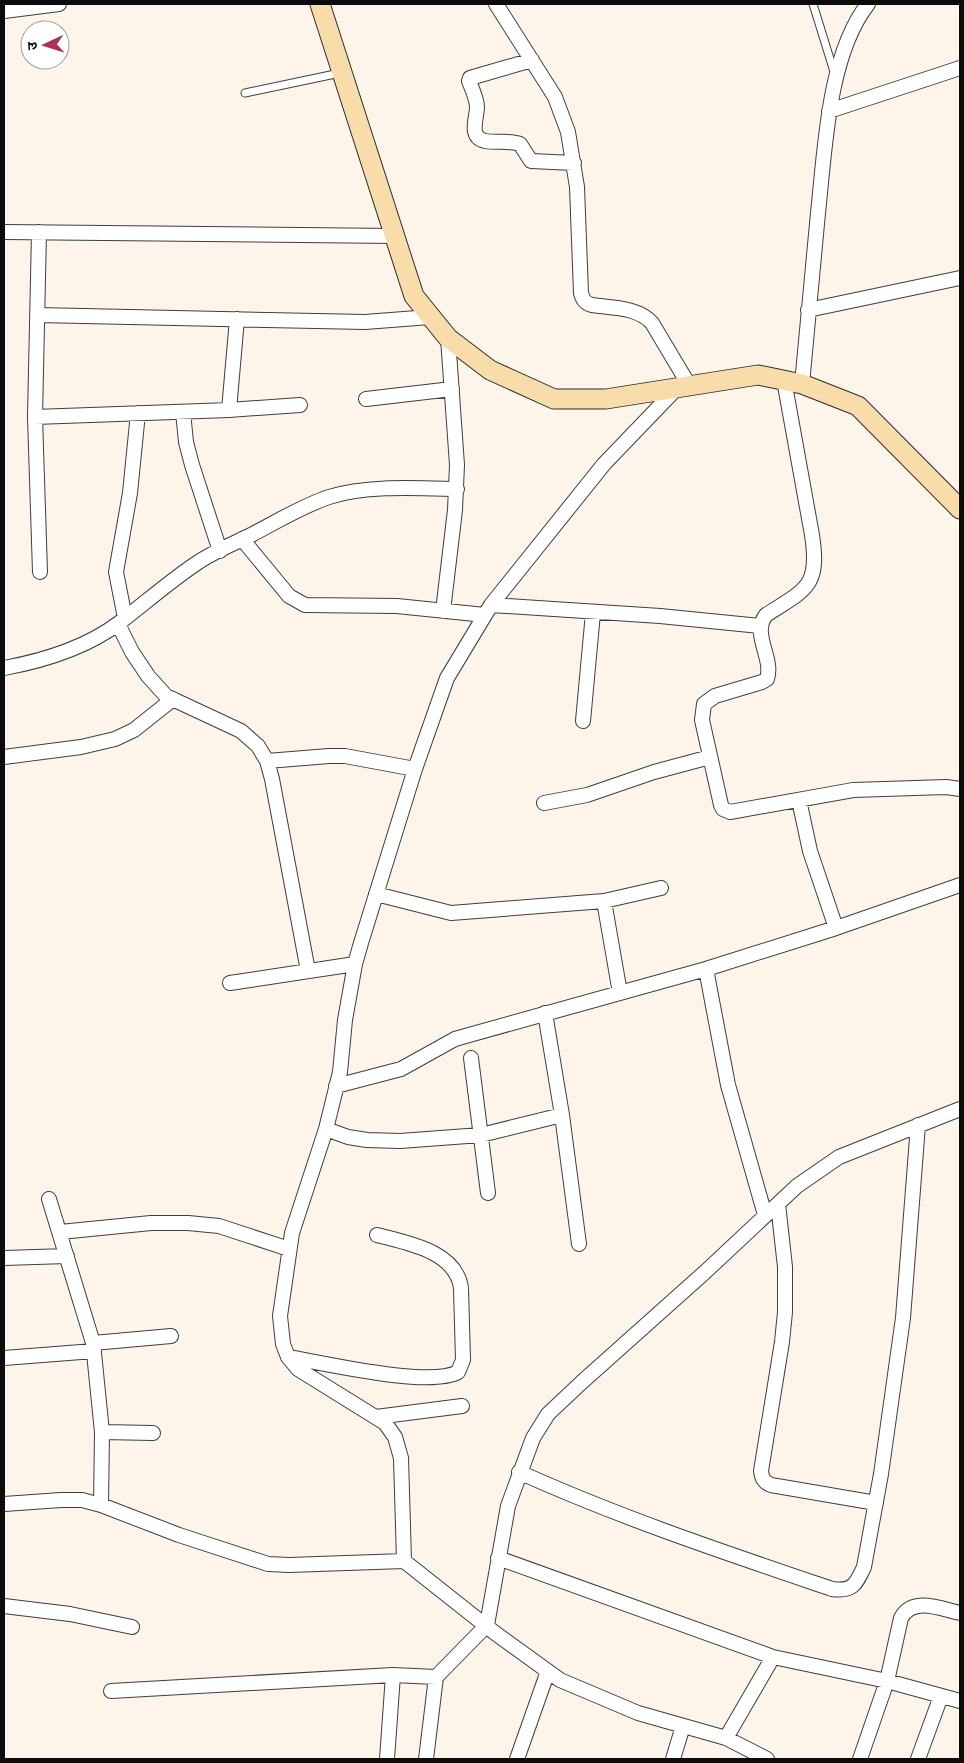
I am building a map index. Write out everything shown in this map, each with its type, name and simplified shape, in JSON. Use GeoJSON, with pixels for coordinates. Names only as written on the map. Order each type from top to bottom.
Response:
{"type":"FeatureCollection","features":[{"type":"Feature","properties":{"kind":"main road"},"geometry":{"type":"LineString","coordinates":[[320,4],[414,296],[448,338],[490,370],[554,399],[606,399],[758,375],[793,382],[858,406],[959,506]]}},
{"type":"Feature","properties":{"kind":"street"},"geometry":{"type":"LineString","coordinates":[[4,11],[60,4]]}},
{"type":"Feature","properties":{"kind":"street"},"geometry":{"type":"LineString","coordinates":[[404,1562],[401,1458],[395,1437],[385,1423],[298,1369],[288,1358],[282,1344],[280,1316],[292,1233],[326,1129],[336,1086],[355,964],[415,769],[447,678],[488,610],[604,464],[683,386],[652,323],[647,318],[634,312],[592,305],[582,299],[577,187],[568,132],[555,97],[496,4]]}},
{"type":"Feature","properties":{"kind":"street"},"geometry":{"type":"LineString","coordinates":[[868,4],[845,43],[829,111],[808,310],[793,382],[815,555],[814,570],[809,582],[800,592],[766,616],[760,626],[768,668],[767,679],[715,696],[704,704],[702,720],[721,805],[726,811],[737,812],[853,790],[960,789]]}},
{"type":"Feature","properties":{"kind":"street"},"geometry":{"type":"LineString","coordinates":[[532,60],[470,78],[477,105],[474,126],[476,134],[485,141],[520,144],[531,162],[574,163]]}},
{"type":"Feature","properties":{"kind":"street"},"geometry":{"type":"LineString","coordinates":[[829,111],[960,68]]}},
{"type":"Feature","properties":{"kind":"street"},"geometry":{"type":"LineString","coordinates":[[4,232],[395,236]]}},
{"type":"Feature","properties":{"kind":"street"},"geometry":{"type":"LineString","coordinates":[[39,232],[35,417],[40,572]]}},
{"type":"Feature","properties":{"kind":"street"},"geometry":{"type":"LineString","coordinates":[[808,310],[960,278]]}},
{"type":"Feature","properties":{"kind":"street"},"geometry":{"type":"LineString","coordinates":[[37,315],[365,322],[430,316]]}},
{"type":"Feature","properties":{"kind":"street"},"geometry":{"type":"LineString","coordinates":[[229,410],[237,319]]}},
{"type":"Feature","properties":{"kind":"street"},"geometry":{"type":"LineString","coordinates":[[443,611],[457,489],[456,440],[448,338]]}},
{"type":"Feature","properties":{"kind":"street"},"geometry":{"type":"LineString","coordinates":[[366,399],[452,390]]}},
{"type":"Feature","properties":{"kind":"street"},"geometry":{"type":"LineString","coordinates":[[35,417],[229,410],[300,405]]}},
{"type":"Feature","properties":{"kind":"street"},"geometry":{"type":"LineString","coordinates":[[183,412],[186,442],[192,465],[220,551]]}},
{"type":"Feature","properties":{"kind":"street"},"geometry":{"type":"LineString","coordinates":[[138,413],[130,493],[116,567],[121,621],[132,652],[148,676],[166,696],[241,731],[258,746],[267,761],[308,971]]}},
{"type":"Feature","properties":{"kind":"street"},"geometry":{"type":"LineString","coordinates":[[4,668],[30,664],[63,652],[121,621],[198,562],[293,513],[329,497],[351,492],[392,488],[457,489]]}},
{"type":"Feature","properties":{"kind":"street"},"geometry":{"type":"LineString","coordinates":[[242,539],[289,596],[305,605],[376,605],[443,611],[488,610],[660,616],[760,626]]}},
{"type":"Feature","properties":{"kind":"street"},"geometry":{"type":"LineString","coordinates":[[583,721],[593,613]]}},
{"type":"Feature","properties":{"kind":"street"},"geometry":{"type":"LineString","coordinates":[[4,758],[115,740],[134,730],[173,699]]}},
{"type":"Feature","properties":{"kind":"street"},"geometry":{"type":"LineString","coordinates":[[267,761],[345,756],[415,769]]}},
{"type":"Feature","properties":{"kind":"street"},"geometry":{"type":"LineString","coordinates":[[544,804],[587,795],[654,772],[710,757]]}},
{"type":"Feature","properties":{"kind":"street"},"geometry":{"type":"LineString","coordinates":[[799,800],[810,851],[836,928]]}},
{"type":"Feature","properties":{"kind":"street"},"geometry":{"type":"LineString","coordinates":[[336,1086],[401,1069],[455,1039],[706,969],[836,928],[960,885]]}},
{"type":"Feature","properties":{"kind":"street"},"geometry":{"type":"LineString","coordinates":[[376,894],[451,913],[604,901],[661,888]]}},
{"type":"Feature","properties":{"kind":"street"},"geometry":{"type":"LineString","coordinates":[[604,901],[620,993]]}},
{"type":"Feature","properties":{"kind":"street"},"geometry":{"type":"LineString","coordinates":[[230,983],[355,964]]}},
{"type":"Feature","properties":{"kind":"street"},"geometry":{"type":"LineString","coordinates":[[706,969],[728,1085],[765,1216]]}},
{"type":"Feature","properties":{"kind":"street"},"geometry":{"type":"LineString","coordinates":[[546,1014],[562,1115],[578,1244]]}},
{"type":"Feature","properties":{"kind":"street"},"geometry":{"type":"LineString","coordinates":[[471,1058],[488,1193]]}},
{"type":"Feature","properties":{"kind":"street"},"geometry":{"type":"LineString","coordinates":[[426,1759],[436,1677],[487,1626],[508,1506],[533,1438],[548,1414],[797,1186],[839,1157],[960,1109]]}},
{"type":"Feature","properties":{"kind":"street"},"geometry":{"type":"LineString","coordinates":[[326,1129],[348,1137],[383,1141],[481,1134],[562,1115]]}},
{"type":"Feature","properties":{"kind":"street"},"geometry":{"type":"LineString","coordinates":[[519,1472],[560,1491],[642,1524],[832,1588],[841,1590],[854,1586],[864,1567],[876,1503],[903,1318],[918,1125]]}},
{"type":"Feature","properties":{"kind":"street"},"geometry":{"type":"LineString","coordinates":[[49,1199],[94,1347],[102,1432],[101,1505]]}},
{"type":"Feature","properties":{"kind":"street"},"geometry":{"type":"LineString","coordinates":[[778,1204],[786,1293],[782,1342],[761,1471],[762,1477],[764,1482],[771,1485],[876,1503]]}},
{"type":"Feature","properties":{"kind":"street"},"geometry":{"type":"LineString","coordinates":[[60,1232],[152,1223],[188,1223],[219,1226],[290,1249]]}},
{"type":"Feature","properties":{"kind":"street"},"geometry":{"type":"LineString","coordinates":[[288,1358],[402,1377],[445,1376],[458,1372],[463,1360],[461,1288],[460,1279],[455,1270],[429,1251],[377,1235]]}},
{"type":"Feature","properties":{"kind":"street"},"geometry":{"type":"LineString","coordinates":[[4,1258],[67,1256]]}},
{"type":"Feature","properties":{"kind":"street"},"geometry":{"type":"LineString","coordinates":[[4,1358],[171,1336]]}},
{"type":"Feature","properties":{"kind":"street"},"geometry":{"type":"LineString","coordinates":[[376,1417],[462,1406]]}},
{"type":"Feature","properties":{"kind":"street"},"geometry":{"type":"LineString","coordinates":[[102,1432],[154,1433]]}},
{"type":"Feature","properties":{"kind":"street"},"geometry":{"type":"LineString","coordinates":[[4,1504],[82,1500],[101,1505],[179,1535],[268,1564],[404,1562],[560,1680],[638,1713],[726,1738],[767,1759]]}},
{"type":"Feature","properties":{"kind":"street"},"geometry":{"type":"LineString","coordinates":[[498,1558],[773,1656],[887,1681],[960,1701]]}},
{"type":"Feature","properties":{"kind":"street"},"geometry":{"type":"LineString","coordinates":[[4,1606],[70,1614],[132,1627]]}},
{"type":"Feature","properties":{"kind":"street"},"geometry":{"type":"LineString","coordinates":[[860,1759],[887,1681],[901,1618],[905,1611],[910,1607],[924,1606],[960,1613]]}},
{"type":"Feature","properties":{"kind":"street"},"geometry":{"type":"LineString","coordinates":[[726,1738],[773,1656]]}},
{"type":"Feature","properties":{"kind":"street"},"geometry":{"type":"LineString","coordinates":[[517,1759],[548,1671]]}},
{"type":"Feature","properties":{"kind":"street"},"geometry":{"type":"LineString","coordinates":[[111,1691],[393,1675],[436,1677]]}},
{"type":"Feature","properties":{"kind":"street"},"geometry":{"type":"LineString","coordinates":[[387,1759],[393,1675]]}},
{"type":"Feature","properties":{"kind":"street"},"geometry":{"type":"LineString","coordinates":[[918,1759],[941,1696]]}},
{"type":"Feature","properties":{"kind":"street"},"geometry":{"type":"LineString","coordinates":[[673,1759],[683,1726]]}},
{"type":"Feature","properties":{"kind":"lane"},"geometry":{"type":"LineString","coordinates":[[813,4],[837,80]]}},
{"type":"Feature","properties":{"kind":"lane"},"geometry":{"type":"LineString","coordinates":[[245,93],[342,72]]}}]}
